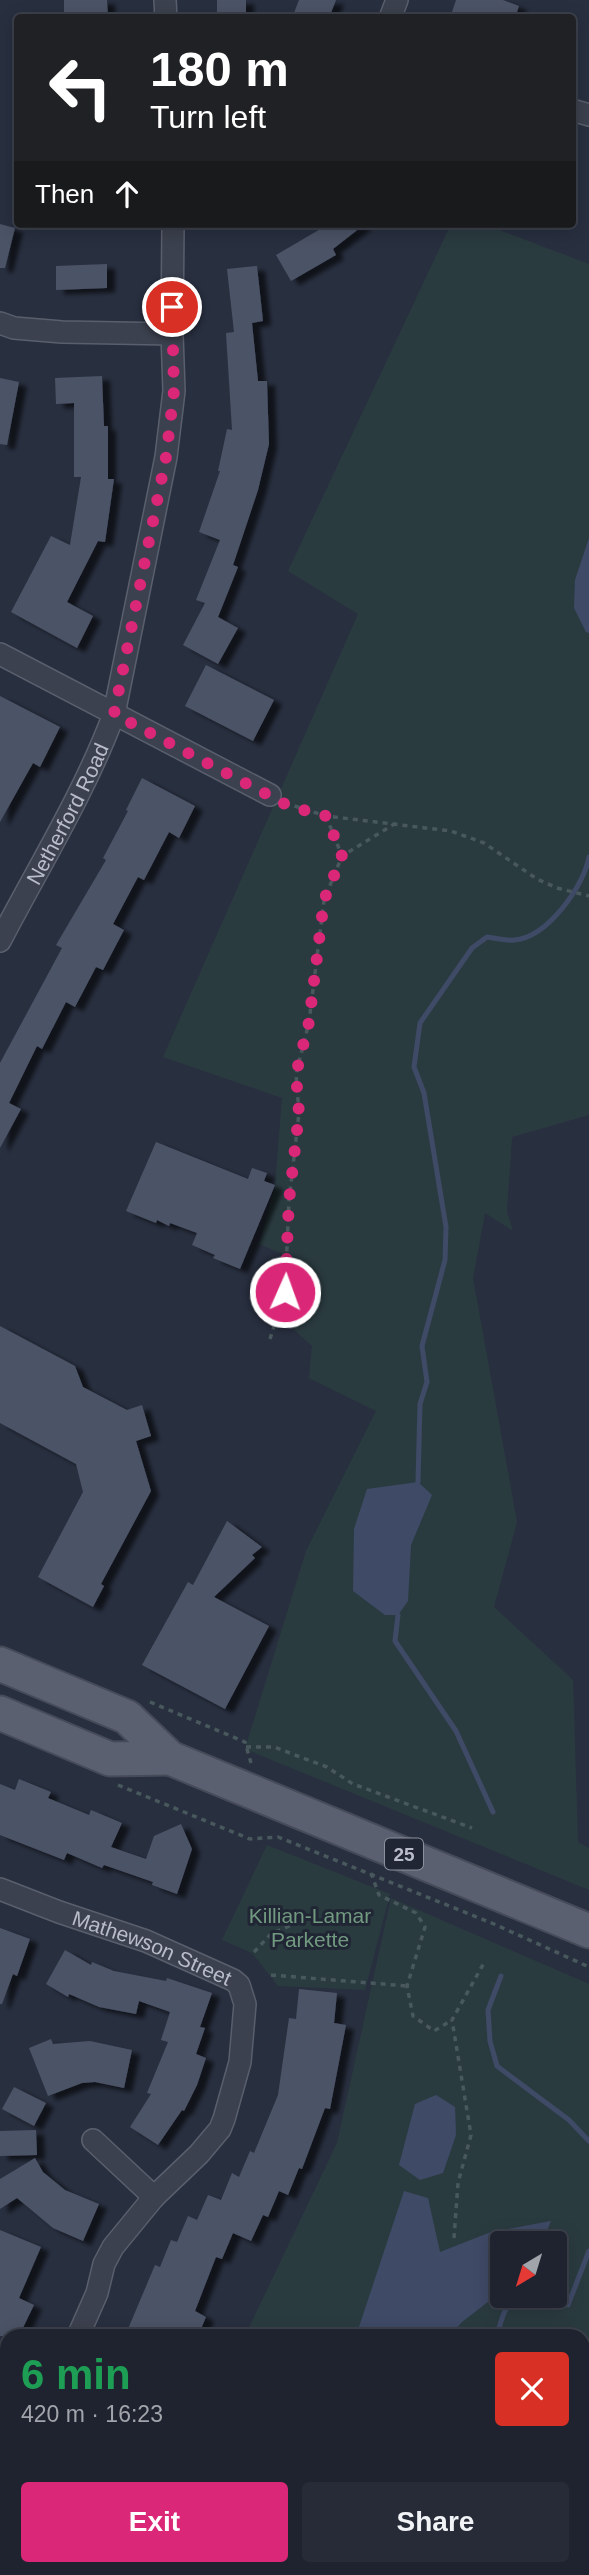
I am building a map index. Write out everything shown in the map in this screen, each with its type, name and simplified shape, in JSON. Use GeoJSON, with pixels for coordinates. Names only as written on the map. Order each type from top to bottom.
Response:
{"type":"FeatureCollection","features":[{"type":"Feature","properties":{"kind":"main road","name":"25"},"geometry":{"type":"LineString","coordinates":[[0,1664],[127,1717],[170,1758],[589,1931]]}},
{"type":"Feature","properties":{"kind":"main road","name":"25"},"geometry":{"type":"LineString","coordinates":[[0,1713],[110,1759],[170,1758]]}},
{"type":"Feature","properties":{"kind":"street","name":"Netherford Road"},"geometry":{"type":"LineString","coordinates":[[0,941],[99,754],[114,714],[166,457],[174,391],[173,228]]}},
{"type":"Feature","properties":{"kind":"street"},"geometry":{"type":"LineString","coordinates":[[0,323],[14,328],[62,332],[172,334]]}},
{"type":"Feature","properties":{"kind":"street"},"geometry":{"type":"LineString","coordinates":[[0,654],[270,795]]}},
{"type":"Feature","properties":{"kind":"street","name":"Mathewson Street"},"geometry":{"type":"LineString","coordinates":[[0,1889],[146,1941],[223,1975],[239,1985],[245,2004],[240,2062],[225,2119],[200,2154],[154,2197],[113,2247],[104,2264],[97,2293],[81,2329]]}},
{"type":"Feature","properties":{"kind":"street"},"geometry":{"type":"LineString","coordinates":[[93,2140],[154,2197]]}},
{"type":"Feature","properties":{"kind":"path"},"geometry":{"type":"LineString","coordinates":[[270,795],[289,806],[326,816],[451,831],[484,843],[537,879],[557,888],[589,896]]}},
{"type":"Feature","properties":{"kind":"path"},"geometry":{"type":"LineString","coordinates":[[326,816],[342,856]]}},
{"type":"Feature","properties":{"kind":"path"},"geometry":{"type":"LineString","coordinates":[[270,1339],[285,1292],[289,1201],[299,1113],[296,1074],[309,1022],[324,900],[342,856],[396,823]]}},
{"type":"Feature","properties":{"kind":"path"},"geometry":{"type":"LineString","coordinates":[[142,1699],[245,1742],[251,1764]]}},
{"type":"Feature","properties":{"kind":"path"},"geometry":{"type":"LineString","coordinates":[[246,1746],[274,1747],[327,1767],[354,1784],[472,1828]]}},
{"type":"Feature","properties":{"kind":"path"},"geometry":{"type":"LineString","coordinates":[[111,1782],[250,1839],[278,1837],[371,1872],[589,1967]]}},
{"type":"Feature","properties":{"kind":"path"},"geometry":{"type":"LineString","coordinates":[[371,1872],[379,1895],[416,1913],[425,1927],[407,1986],[413,2016],[434,2031],[452,2021],[485,1961]]}},
{"type":"Feature","properties":{"kind":"path"},"geometry":{"type":"LineString","coordinates":[[254,1952],[271,1934],[296,1923]]}},
{"type":"Feature","properties":{"kind":"path"},"geometry":{"type":"LineString","coordinates":[[271,1975],[407,1986]]}},
{"type":"Feature","properties":{"kind":"path"},"geometry":{"type":"LineString","coordinates":[[452,2021],[471,2135],[458,2183],[454,2238]]}},
{"type":"Feature","properties":{"kind":"green space"},"geometry":{"type":"Polygon","coordinates":[[[449,228],[494,228],[589,264],[589,1115],[512,1137],[507,1211],[513,1231],[485,1213],[473,1278],[517,1522],[494,1607],[573,1680],[578,1842],[589,1848],[589,1890],[245,1749],[306,1551],[376,1411],[309,1378],[312,1346],[282,1319],[299,1261],[259,1244],[275,1186],[282,1098],[163,1057],[358,614],[288,571],[449,228]]]}},
{"type":"Feature","properties":{"kind":"green space","name":"Killian-Lamar Parkette"},"geometry":{"type":"Polygon","coordinates":[[[267,1845],[390,1894],[365,1990],[278,1986],[252,1953],[222,1940],[267,1845]]]}},
{"type":"Feature","properties":{"kind":"green space"},"geometry":{"type":"Polygon","coordinates":[[[391,1898],[589,1984],[589,2329],[248,2329],[337,2143],[391,1898]]]}},
{"type":"Feature","properties":{"kind":"water"},"geometry":{"type":"Polygon","coordinates":[[[589,538],[589,633],[574,608],[575,580],[589,538]]]}},
{"type":"Feature","properties":{"kind":"water"},"geometry":{"type":"Polygon","coordinates":[[[418,1482],[432,1495],[411,1545],[408,1601],[398,1615],[385,1615],[353,1591],[354,1529],[367,1489],[418,1482]]]}},
{"type":"Feature","properties":{"kind":"water"},"geometry":{"type":"Polygon","coordinates":[[[436,2095],[455,2107],[456,2135],[443,2173],[420,2180],[399,2165],[415,2104],[436,2095]]]}},
{"type":"Feature","properties":{"kind":"water"},"geometry":{"type":"Polygon","coordinates":[[[404,2191],[428,2198],[440,2252],[490,2232],[490,2300],[456,2329],[358,2329],[404,2191]]]}},
{"type":"Feature","properties":{"kind":"water"},"geometry":{"type":"Polygon","coordinates":[[[551,2221],[547,2231],[496,2231],[551,2221]]]}},
{"type":"Feature","properties":{"kind":"building"},"geometry":{"type":"Polygon","coordinates":[[[64,0],[107,0],[108,14],[64,14],[64,0]]]}},
{"type":"Feature","properties":{"kind":"building"},"geometry":{"type":"Polygon","coordinates":[[[217,0],[246,0],[246,14],[217,14],[217,0]]]}},
{"type":"Feature","properties":{"kind":"building"},"geometry":{"type":"Polygon","coordinates":[[[299,0],[336,0],[331,14],[294,14],[299,0]]]}},
{"type":"Feature","properties":{"kind":"building"},"geometry":{"type":"Polygon","coordinates":[[[456,0],[503,0],[519,6],[516,14],[451,14],[456,0]]]}},
{"type":"Feature","properties":{"kind":"building"},"geometry":{"type":"Polygon","coordinates":[[[0,224],[15,228],[5,268],[0,268],[0,224]]]}},
{"type":"Feature","properties":{"kind":"building"},"geometry":{"type":"Polygon","coordinates":[[[322,228],[360,228],[333,249],[336,255],[291,281],[276,255],[322,228]]]}},
{"type":"Feature","properties":{"kind":"building"},"geometry":{"type":"Polygon","coordinates":[[[107,264],[107,288],[56,290],[56,266],[107,264]]]}},
{"type":"Feature","properties":{"kind":"building"},"geometry":{"type":"Polygon","coordinates":[[[257,266],[263,321],[252,323],[258,381],[267,381],[269,444],[258,490],[233,565],[238,567],[218,617],[238,628],[218,664],[183,645],[205,603],[196,600],[220,540],[199,532],[220,471],[227,429],[232,430],[226,333],[234,332],[227,269],[257,266]]]}},
{"type":"Feature","properties":{"kind":"building"},"geometry":{"type":"Polygon","coordinates":[[[102,376],[104,426],[108,426],[108,479],[114,479],[105,542],[98,541],[67,602],[93,616],[77,648],[11,612],[51,536],[70,545],[81,477],[74,477],[74,403],[56,404],[55,378],[102,376]]]}},
{"type":"Feature","properties":{"kind":"building"},"geometry":{"type":"Polygon","coordinates":[[[0,378],[19,382],[7,445],[0,444],[0,378]]]}},
{"type":"Feature","properties":{"kind":"building"},"geometry":{"type":"Polygon","coordinates":[[[206,665],[274,700],[253,741],[185,706],[206,665]]]}},
{"type":"Feature","properties":{"kind":"building"},"geometry":{"type":"Polygon","coordinates":[[[0,696],[60,727],[40,767],[33,763],[0,822],[0,696]]]}},
{"type":"Feature","properties":{"kind":"building"},"geometry":{"type":"Polygon","coordinates":[[[142,778],[195,806],[179,838],[169,832],[144,880],[138,877],[113,924],[124,930],[103,970],[96,967],[75,1007],[66,1002],[42,1049],[37,1046],[9,1103],[21,1109],[0,1148],[0,1063],[62,948],[56,945],[106,860],[103,858],[142,778]]]}},
{"type":"Feature","properties":{"kind":"building"},"geometry":{"type":"Polygon","coordinates":[[[156,1142],[248,1179],[252,1168],[267,1173],[264,1181],[275,1185],[240,1269],[213,1258],[215,1255],[192,1245],[197,1233],[170,1223],[169,1226],[157,1220],[156,1223],[126,1211],[156,1142]]]}},
{"type":"Feature","properties":{"kind":"building"},"geometry":{"type":"Polygon","coordinates":[[[0,1326],[75,1366],[83,1387],[127,1410],[142,1405],[151,1436],[136,1441],[151,1491],[101,1584],[104,1586],[93,1607],[38,1577],[83,1492],[76,1464],[0,1423],[0,1326]]]}},
{"type":"Feature","properties":{"kind":"building"},"geometry":{"type":"Polygon","coordinates":[[[227,1521],[262,1547],[252,1555],[255,1558],[214,1597],[269,1626],[225,1709],[142,1665],[188,1582],[193,1585],[227,1521]]]}},
{"type":"Feature","properties":{"kind":"building"},"geometry":{"type":"Polygon","coordinates":[[[19,1779],[51,1792],[48,1798],[89,1815],[91,1810],[122,1823],[111,1847],[146,1859],[154,1836],[181,1824],[192,1849],[177,1894],[152,1885],[153,1882],[104,1865],[102,1868],[67,1853],[64,1860],[0,1835],[0,1784],[15,1790],[19,1779]]]}},
{"type":"Feature","properties":{"kind":"building"},"geometry":{"type":"Polygon","coordinates":[[[0,1928],[30,1939],[17,1976],[13,1974],[2,2004],[0,2004],[0,1928]]]}},
{"type":"Feature","properties":{"kind":"building"},"geometry":{"type":"Polygon","coordinates":[[[65,1950],[91,1965],[92,1962],[114,1971],[166,1981],[167,1978],[212,1993],[200,2027],[205,2028],[196,2054],[206,2058],[197,2085],[184,2111],[182,2110],[158,2145],[130,2127],[151,2094],[147,2093],[168,2042],[161,2040],[170,2012],[139,2001],[136,2014],[99,2007],[69,1994],[68,1997],[46,1984],[65,1950]]]}},
{"type":"Feature","properties":{"kind":"building"},"geometry":{"type":"Polygon","coordinates":[[[299,1989],[337,1993],[334,2023],[346,2025],[330,2109],[325,2108],[302,2169],[299,2168],[288,2195],[279,2191],[268,2217],[263,2215],[251,2241],[233,2233],[222,2259],[216,2257],[195,2311],[206,2317],[201,2329],[128,2329],[155,2265],[160,2267],[171,2240],[177,2242],[188,2216],[197,2220],[208,2195],[221,2200],[232,2173],[239,2177],[250,2151],[254,2153],[278,2095],[289,2018],[296,2019],[299,1989]]]}},
{"type":"Feature","properties":{"kind":"building"},"geometry":{"type":"Polygon","coordinates":[[[51,2039],[53,2044],[90,2041],[132,2050],[124,2088],[95,2082],[82,2083],[48,2096],[29,2048],[51,2039]]]}},
{"type":"Feature","properties":{"kind":"building"},"geometry":{"type":"Polygon","coordinates":[[[14,2087],[46,2103],[34,2126],[2,2109],[14,2087]]]}},
{"type":"Feature","properties":{"kind":"building"},"geometry":{"type":"Polygon","coordinates":[[[36,2130],[37,2155],[0,2156],[0,2131],[36,2130]]]}},
{"type":"Feature","properties":{"kind":"building"},"geometry":{"type":"Polygon","coordinates":[[[35,2158],[43,2172],[65,2190],[99,2204],[83,2241],[53,2228],[17,2198],[0,2209],[0,2179],[35,2158]]]}},
{"type":"Feature","properties":{"kind":"building"},"geometry":{"type":"Polygon","coordinates":[[[0,2230],[41,2247],[19,2298],[34,2305],[22,2329],[0,2329],[0,2230]]]}},
{"type":"Feature","properties":{"kind":"waterway"},"geometry":{"type":"LineString","coordinates":[[418,1482],[420,1404],[427,1382],[422,1346],[445,1260],[446,1227],[424,1093],[414,1067],[420,1023],[472,948],[487,937],[511,940],[526,937],[551,921],[580,882],[589,857]]}},
{"type":"Feature","properties":{"kind":"waterway"},"geometry":{"type":"LineString","coordinates":[[398,1615],[395,1641],[456,1731],[493,1812]]}},
{"type":"Feature","properties":{"kind":"waterway"},"geometry":{"type":"LineString","coordinates":[[501,1976],[488,2010],[490,2041],[497,2066],[569,2120],[589,2141]]}},
{"type":"Feature","properties":{"kind":"waterway"},"geometry":{"type":"LineString","coordinates":[[567,2305],[589,2251]]}},
{"type":"Feature","properties":{"kind":"waterway"},"geometry":{"type":"LineString","coordinates":[[499,2329],[507,2308]]}},
{"type":"Feature","properties":{"kind":"route"},"geometry":{"type":"LineString","coordinates":[[172,307],[174,391],[166,457],[114,714],[289,806],[326,816],[342,856],[324,900],[309,1022],[296,1074],[299,1113],[289,1201],[285,1292]]}}]}
